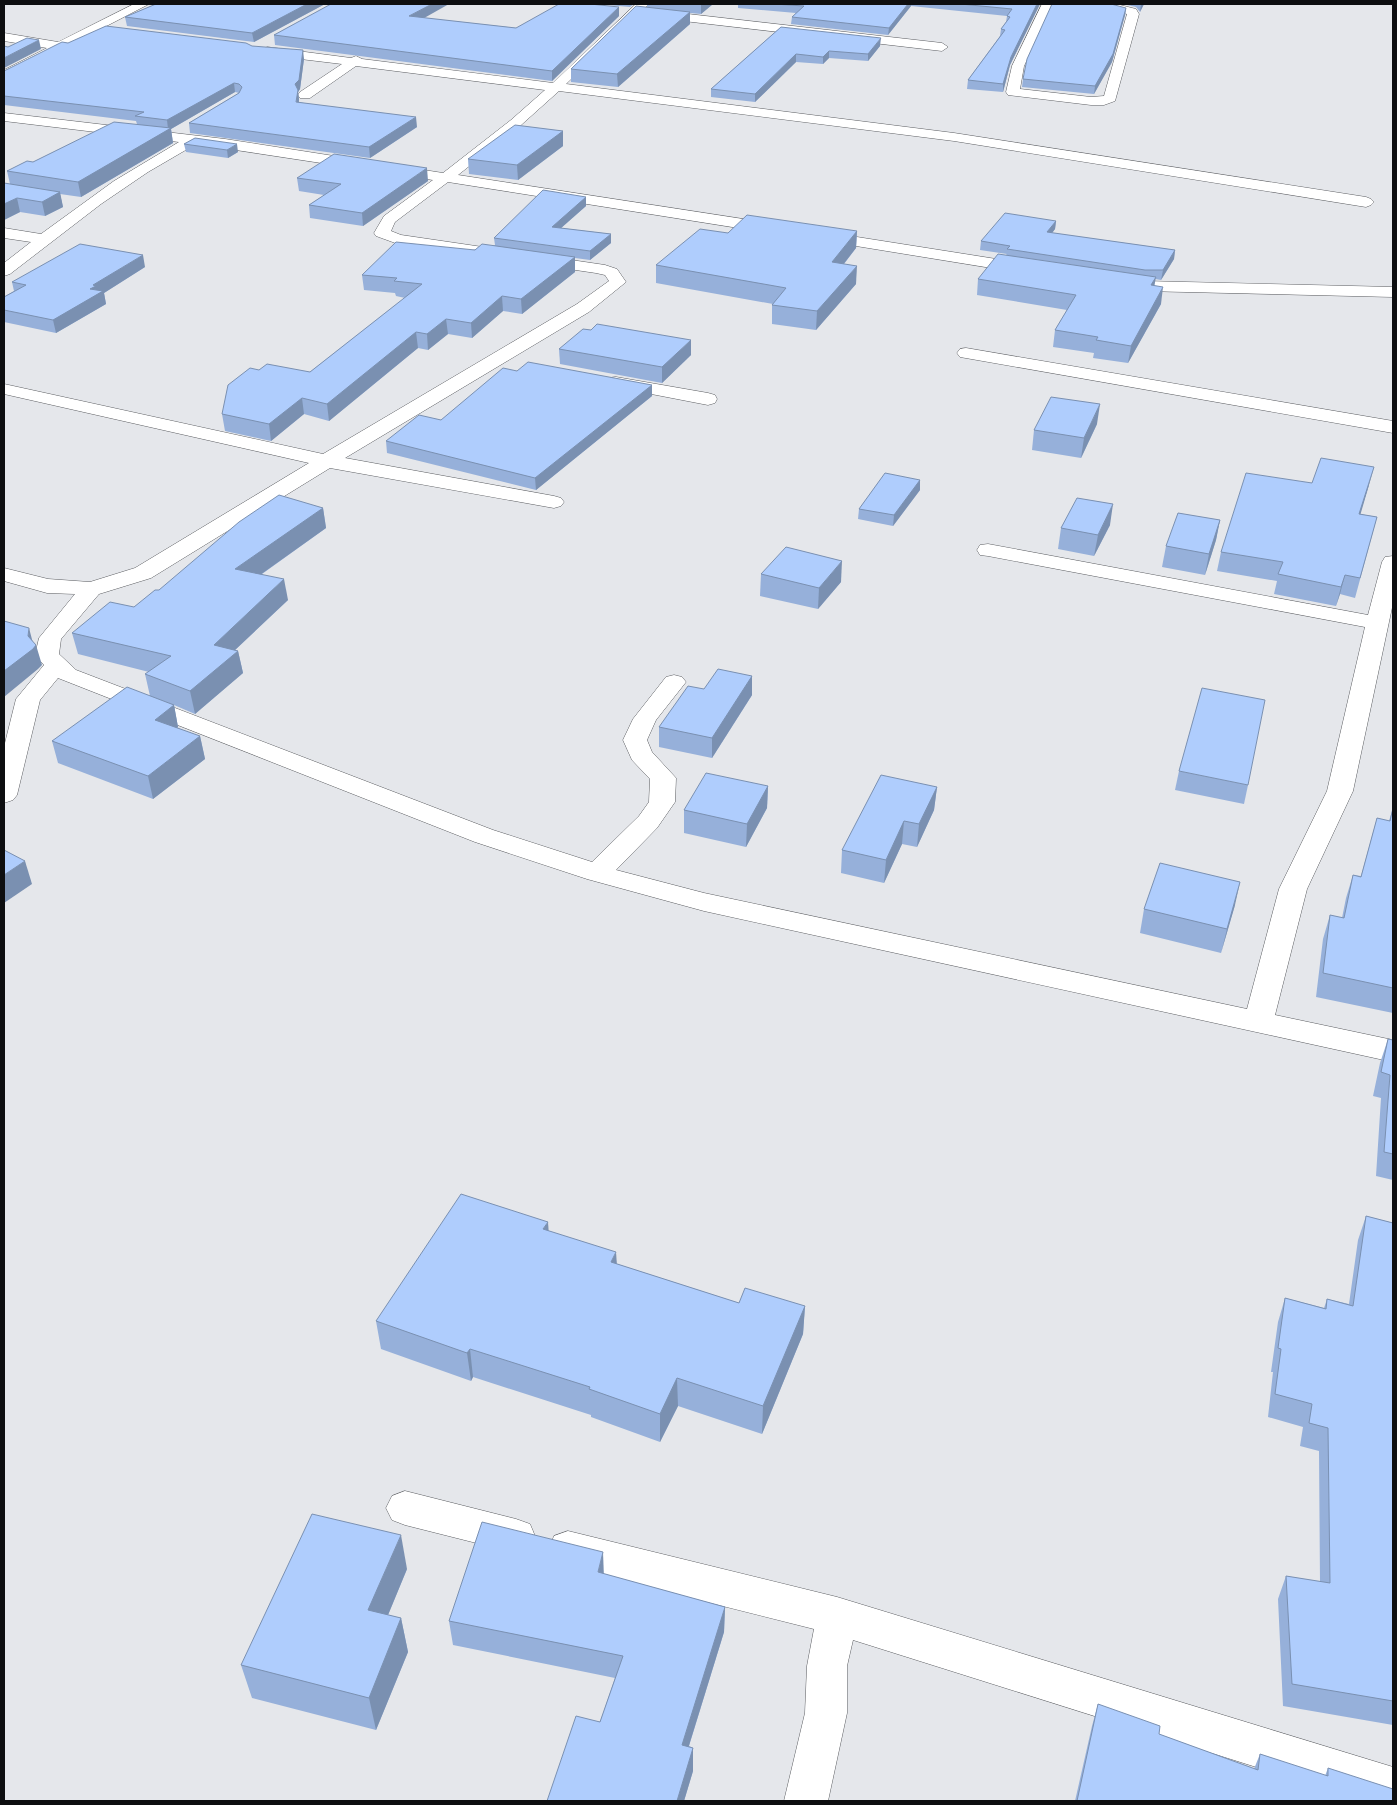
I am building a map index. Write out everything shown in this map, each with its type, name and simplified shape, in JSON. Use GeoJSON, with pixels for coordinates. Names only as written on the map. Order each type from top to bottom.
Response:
{"type":"FeatureCollection","features":[{"type":"Feature","properties":{"kind":"street"},"geometry":{"type":"LineString","coordinates":[[4,75],[143,4]]}},
{"type":"Feature","properties":{"kind":"street"},"geometry":{"type":"LineString","coordinates":[[1048,4],[1018,66],[1013,92],[1091,102],[1104,101],[1110,98],[1133,14],[1132,12],[1102,4]]}},
{"type":"Feature","properties":{"kind":"street"},"geometry":{"type":"LineString","coordinates":[[4,574],[46,586],[92,589],[143,573],[326,461],[583,308],[618,282],[611,272],[599,268],[416,242],[398,239],[382,233],[389,219],[484,148],[555,88],[638,8]]}},
{"type":"Feature","properties":{"kind":"street"},"geometry":{"type":"LineString","coordinates":[[614,10],[638,8],[942,47]]}},
{"type":"Feature","properties":{"kind":"street"},"geometry":{"type":"LineString","coordinates":[[95,28],[113,31]]}},
{"type":"Feature","properties":{"kind":"street"},"geometry":{"type":"LineString","coordinates":[[4,37],[58,46]]}},
{"type":"Feature","properties":{"kind":"street"},"geometry":{"type":"LineString","coordinates":[[270,40],[253,49],[356,60],[555,88],[954,137],[1366,202]]}},
{"type":"Feature","properties":{"kind":"street"},"geometry":{"type":"LineString","coordinates":[[305,95],[356,60]]}},
{"type":"Feature","properties":{"kind":"street"},"geometry":{"type":"LineString","coordinates":[[4,116],[171,137],[190,133],[444,178],[1040,271]]}},
{"type":"Feature","properties":{"kind":"street"},"geometry":{"type":"LineString","coordinates":[[4,271],[44,239],[190,133]]}},
{"type":"Feature","properties":{"kind":"street"},"geometry":{"type":"LineString","coordinates":[[71,202],[90,205]]}},
{"type":"Feature","properties":{"kind":"street"},"geometry":{"type":"LineString","coordinates":[[4,233],[44,239]]}},
{"type":"Feature","properties":{"kind":"street"},"geometry":{"type":"LineString","coordinates":[[1108,281],[1143,286],[1393,292]]}},
{"type":"Feature","properties":{"kind":"street"},"geometry":{"type":"LineString","coordinates":[[966,353],[1393,427]]}},
{"type":"Feature","properties":{"kind":"street"},"geometry":{"type":"LineString","coordinates":[[497,359],[526,364]]}},
{"type":"Feature","properties":{"kind":"street"},"geometry":{"type":"LineString","coordinates":[[602,379],[708,400]]}},
{"type":"Feature","properties":{"kind":"street"},"geometry":{"type":"LineString","coordinates":[[4,389],[80,404],[326,461],[554,502]]}},
{"type":"Feature","properties":{"kind":"street"},"geometry":{"type":"LineString","coordinates":[[988,550],[1377,623]]}},
{"type":"Feature","properties":{"kind":"street"},"geometry":{"type":"LineString","coordinates":[[1258,1022],[1293,890],[1340,791],[1377,623],[1393,562]]}},
{"type":"Feature","properties":{"kind":"street"},"geometry":{"type":"LineString","coordinates":[[92,589],[50,638],[47,655],[56,666],[68,675],[484,836],[597,873],[704,902],[833,928],[1393,1051]]}},
{"type":"Feature","properties":{"kind":"street"},"geometry":{"type":"LineString","coordinates":[[4,795],[28,699],[56,666]]}},
{"type":"Feature","properties":{"kind":"street"},"geometry":{"type":"LineString","coordinates":[[597,873],[648,822],[662,802],[663,778],[641,755],[635,740],[645,719],[674,682]]}},
{"type":"Feature","properties":{"kind":"street"},"geometry":{"type":"LineString","coordinates":[[405,1508],[837,1616],[1393,1788]]}},
{"type":"Feature","properties":{"kind":"street"},"geometry":{"type":"LineString","coordinates":[[806,1801],[826,1713],[827,1666],[837,1616]]}},
{"type":"Feature","properties":{"kind":"building"},"geometry":{"type":"Polygon","coordinates":[[[156,4],[307,4],[252,33],[125,17],[156,4]]]}},
{"type":"Feature","properties":{"kind":"building"},"geometry":{"type":"Polygon","coordinates":[[[331,4],[432,4],[409,16],[516,28],[559,4],[590,4],[619,7],[552,71],[274,35],[331,4]]]}},
{"type":"Feature","properties":{"kind":"building"},"geometry":{"type":"Polygon","coordinates":[[[774,4],[908,4],[889,28],[792,17],[804,6],[774,4]]]}},
{"type":"Feature","properties":{"kind":"building"},"geometry":{"type":"Polygon","coordinates":[[[960,4],[1037,4],[1011,57],[1003,84],[968,80],[1005,30],[1001,29],[1010,17],[1007,16],[1012,9],[960,4]]]}},
{"type":"Feature","properties":{"kind":"building"},"geometry":{"type":"Polygon","coordinates":[[[1052,4],[1111,4],[1126,8],[1113,54],[1095,86],[1023,79],[1027,59],[1052,4]]]}},
{"type":"Feature","properties":{"kind":"building"},"geometry":{"type":"Polygon","coordinates":[[[636,6],[690,12],[617,74],[571,69],[636,6]]]}},
{"type":"Feature","properties":{"kind":"building"},"geometry":{"type":"Polygon","coordinates":[[[106,26],[246,43],[252,46],[303,50],[299,80],[295,84],[298,90],[296,102],[416,117],[369,147],[189,123],[239,93],[242,87],[234,83],[167,120],[135,116],[144,112],[4,96],[4,71],[62,42],[68,43],[106,26]]]}},
{"type":"Feature","properties":{"kind":"building"},"geometry":{"type":"Polygon","coordinates":[[[781,27],[881,38],[868,54],[829,51],[823,57],[796,54],[755,94],[711,89],[781,27]]]}},
{"type":"Feature","properties":{"kind":"building"},"geometry":{"type":"Polygon","coordinates":[[[27,38],[39,40],[4,58],[4,46],[8,47],[27,38]]]}},
{"type":"Feature","properties":{"kind":"building"},"geometry":{"type":"Polygon","coordinates":[[[114,122],[171,128],[78,182],[7,171],[27,161],[33,162],[114,122]]]}},
{"type":"Feature","properties":{"kind":"building"},"geometry":{"type":"Polygon","coordinates":[[[515,125],[563,131],[517,165],[468,159],[515,125]]]}},
{"type":"Feature","properties":{"kind":"building"},"geometry":{"type":"Polygon","coordinates":[[[195,138],[237,144],[227,150],[184,144],[195,138]]]}},
{"type":"Feature","properties":{"kind":"building"},"geometry":{"type":"Polygon","coordinates":[[[334,154],[427,168],[362,213],[309,205],[341,184],[297,178],[334,154]]]}},
{"type":"Feature","properties":{"kind":"building"},"geometry":{"type":"Polygon","coordinates":[[[4,183],[60,192],[42,202],[17,198],[4,204],[4,183]]]}},
{"type":"Feature","properties":{"kind":"building"},"geometry":{"type":"Polygon","coordinates":[[[543,190],[586,197],[552,227],[611,234],[590,251],[494,238],[543,190]]]}},
{"type":"Feature","properties":{"kind":"building"},"geometry":{"type":"Polygon","coordinates":[[[1005,213],[1056,221],[1047,232],[1175,250],[1163,270],[1145,270],[1007,249],[1010,246],[981,241],[1005,213]]]}},
{"type":"Feature","properties":{"kind":"building"},"geometry":{"type":"Polygon","coordinates":[[[747,215],[857,231],[832,262],[857,266],[817,311],[772,305],[786,288],[656,265],[700,229],[728,233],[747,215]]]}},
{"type":"Feature","properties":{"kind":"building"},"geometry":{"type":"Polygon","coordinates":[[[396,242],[475,250],[482,244],[575,257],[521,299],[502,296],[471,323],[446,319],[427,334],[416,332],[327,404],[302,398],[269,424],[222,414],[228,385],[250,368],[259,370],[267,364],[310,372],[422,284],[394,281],[397,278],[362,275],[396,242]]]}},
{"type":"Feature","properties":{"kind":"building"},"geometry":{"type":"Polygon","coordinates":[[[80,244],[143,255],[93,285],[96,286],[90,289],[103,291],[53,320],[4,310],[4,297],[26,285],[12,282],[80,244]]]}},
{"type":"Feature","properties":{"kind":"building"},"geometry":{"type":"Polygon","coordinates":[[[998,254],[1156,277],[1151,285],[1163,287],[1131,346],[1096,340],[1098,337],[1055,330],[1076,295],[978,279],[998,254]]]}},
{"type":"Feature","properties":{"kind":"building"},"geometry":{"type":"Polygon","coordinates":[[[597,324],[691,340],[662,367],[559,349],[583,329],[591,330],[597,324]]]}},
{"type":"Feature","properties":{"kind":"building"},"geometry":{"type":"Polygon","coordinates":[[[528,362],[652,385],[535,478],[386,441],[419,415],[441,420],[503,368],[517,371],[528,362]]]}},
{"type":"Feature","properties":{"kind":"building"},"geometry":{"type":"Polygon","coordinates":[[[1051,397],[1100,404],[1084,438],[1034,430],[1051,397]]]}},
{"type":"Feature","properties":{"kind":"building"},"geometry":{"type":"Polygon","coordinates":[[[1321,458],[1374,467],[1359,514],[1377,517],[1360,578],[1345,575],[1341,587],[1278,574],[1283,562],[1221,552],[1246,473],[1312,483],[1321,458]]]}},
{"type":"Feature","properties":{"kind":"building"},"geometry":{"type":"Polygon","coordinates":[[[885,473],[920,480],[894,515],[859,509],[885,473]]]}},
{"type":"Feature","properties":{"kind":"building"},"geometry":{"type":"Polygon","coordinates":[[[279,495],[323,508],[235,569],[284,579],[214,645],[238,651],[190,691],[145,674],[171,656],[72,633],[110,602],[134,607],[155,590],[159,590],[239,522],[279,495]]]}},
{"type":"Feature","properties":{"kind":"building"},"geometry":{"type":"Polygon","coordinates":[[[1077,498],[1113,504],[1098,535],[1061,528],[1077,498]]]}},
{"type":"Feature","properties":{"kind":"building"},"geometry":{"type":"Polygon","coordinates":[[[1178,513],[1220,520],[1209,554],[1166,546],[1178,513]]]}},
{"type":"Feature","properties":{"kind":"building"},"geometry":{"type":"Polygon","coordinates":[[[786,547],[842,561],[819,588],[761,574],[786,547]]]}},
{"type":"Feature","properties":{"kind":"building"},"geometry":{"type":"Polygon","coordinates":[[[4,621],[29,628],[28,636],[36,645],[4,671],[4,621]]]}},
{"type":"Feature","properties":{"kind":"building"},"geometry":{"type":"Polygon","coordinates":[[[718,669],[752,676],[712,738],[659,727],[688,686],[704,689],[718,669]]]}},
{"type":"Feature","properties":{"kind":"building"},"geometry":{"type":"Polygon","coordinates":[[[127,687],[174,705],[155,720],[200,736],[148,776],[52,741],[127,687]]]}},
{"type":"Feature","properties":{"kind":"building"},"geometry":{"type":"Polygon","coordinates":[[[1202,688],[1265,700],[1248,785],[1179,771],[1202,688]]]}},
{"type":"Feature","properties":{"kind":"building"},"geometry":{"type":"Polygon","coordinates":[[[706,773],[768,786],[747,824],[684,810],[706,773]]]}},
{"type":"Feature","properties":{"kind":"building"},"geometry":{"type":"Polygon","coordinates":[[[881,775],[937,787],[919,824],[904,821],[886,860],[842,850],[881,775]]]}},
{"type":"Feature","properties":{"kind":"building"},"geometry":{"type":"Polygon","coordinates":[[[1393,808],[1393,988],[1323,973],[1330,915],[1344,918],[1353,875],[1361,877],[1377,818],[1390,821],[1393,808]]]}},
{"type":"Feature","properties":{"kind":"building"},"geometry":{"type":"Polygon","coordinates":[[[4,850],[25,861],[4,875],[4,850]]]}},
{"type":"Feature","properties":{"kind":"building"},"geometry":{"type":"Polygon","coordinates":[[[1160,863],[1240,882],[1227,929],[1144,909],[1160,863]]]}},
{"type":"Feature","properties":{"kind":"building"},"geometry":{"type":"Polygon","coordinates":[[[1388,1039],[1393,1040],[1393,1154],[1384,1152],[1390,1075],[1381,1072],[1388,1039]]]}},
{"type":"Feature","properties":{"kind":"building"},"geometry":{"type":"Polygon","coordinates":[[[461,1194],[548,1222],[543,1229],[616,1252],[611,1262],[739,1303],[745,1288],[805,1306],[763,1406],[677,1378],[660,1414],[589,1389],[590,1387],[470,1349],[467,1353],[376,1321],[461,1194]]]}},
{"type":"Feature","properties":{"kind":"building"},"geometry":{"type":"Polygon","coordinates":[[[1366,1216],[1393,1223],[1393,1701],[1292,1684],[1286,1576],[1330,1583],[1328,1428],[1309,1423],[1312,1404],[1275,1394],[1281,1349],[1278,1348],[1285,1298],[1326,1309],[1327,1299],[1353,1306],[1366,1216]]]}},
{"type":"Feature","properties":{"kind":"building"},"geometry":{"type":"Polygon","coordinates":[[[312,1514],[401,1535],[368,1610],[401,1618],[369,1698],[241,1665],[312,1514]]]}},
{"type":"Feature","properties":{"kind":"building"},"geometry":{"type":"Polygon","coordinates":[[[482,1522],[603,1552],[598,1572],[725,1607],[682,1745],[693,1748],[677,1801],[547,1801],[576,1716],[600,1722],[623,1656],[449,1621],[482,1522]]]}},
{"type":"Feature","properties":{"kind":"building"},"geometry":{"type":"Polygon","coordinates":[[[1098,1704],[1160,1726],[1159,1734],[1258,1770],[1260,1754],[1328,1776],[1328,1768],[1393,1789],[1393,1801],[1077,1801],[1098,1704]]]}}]}
